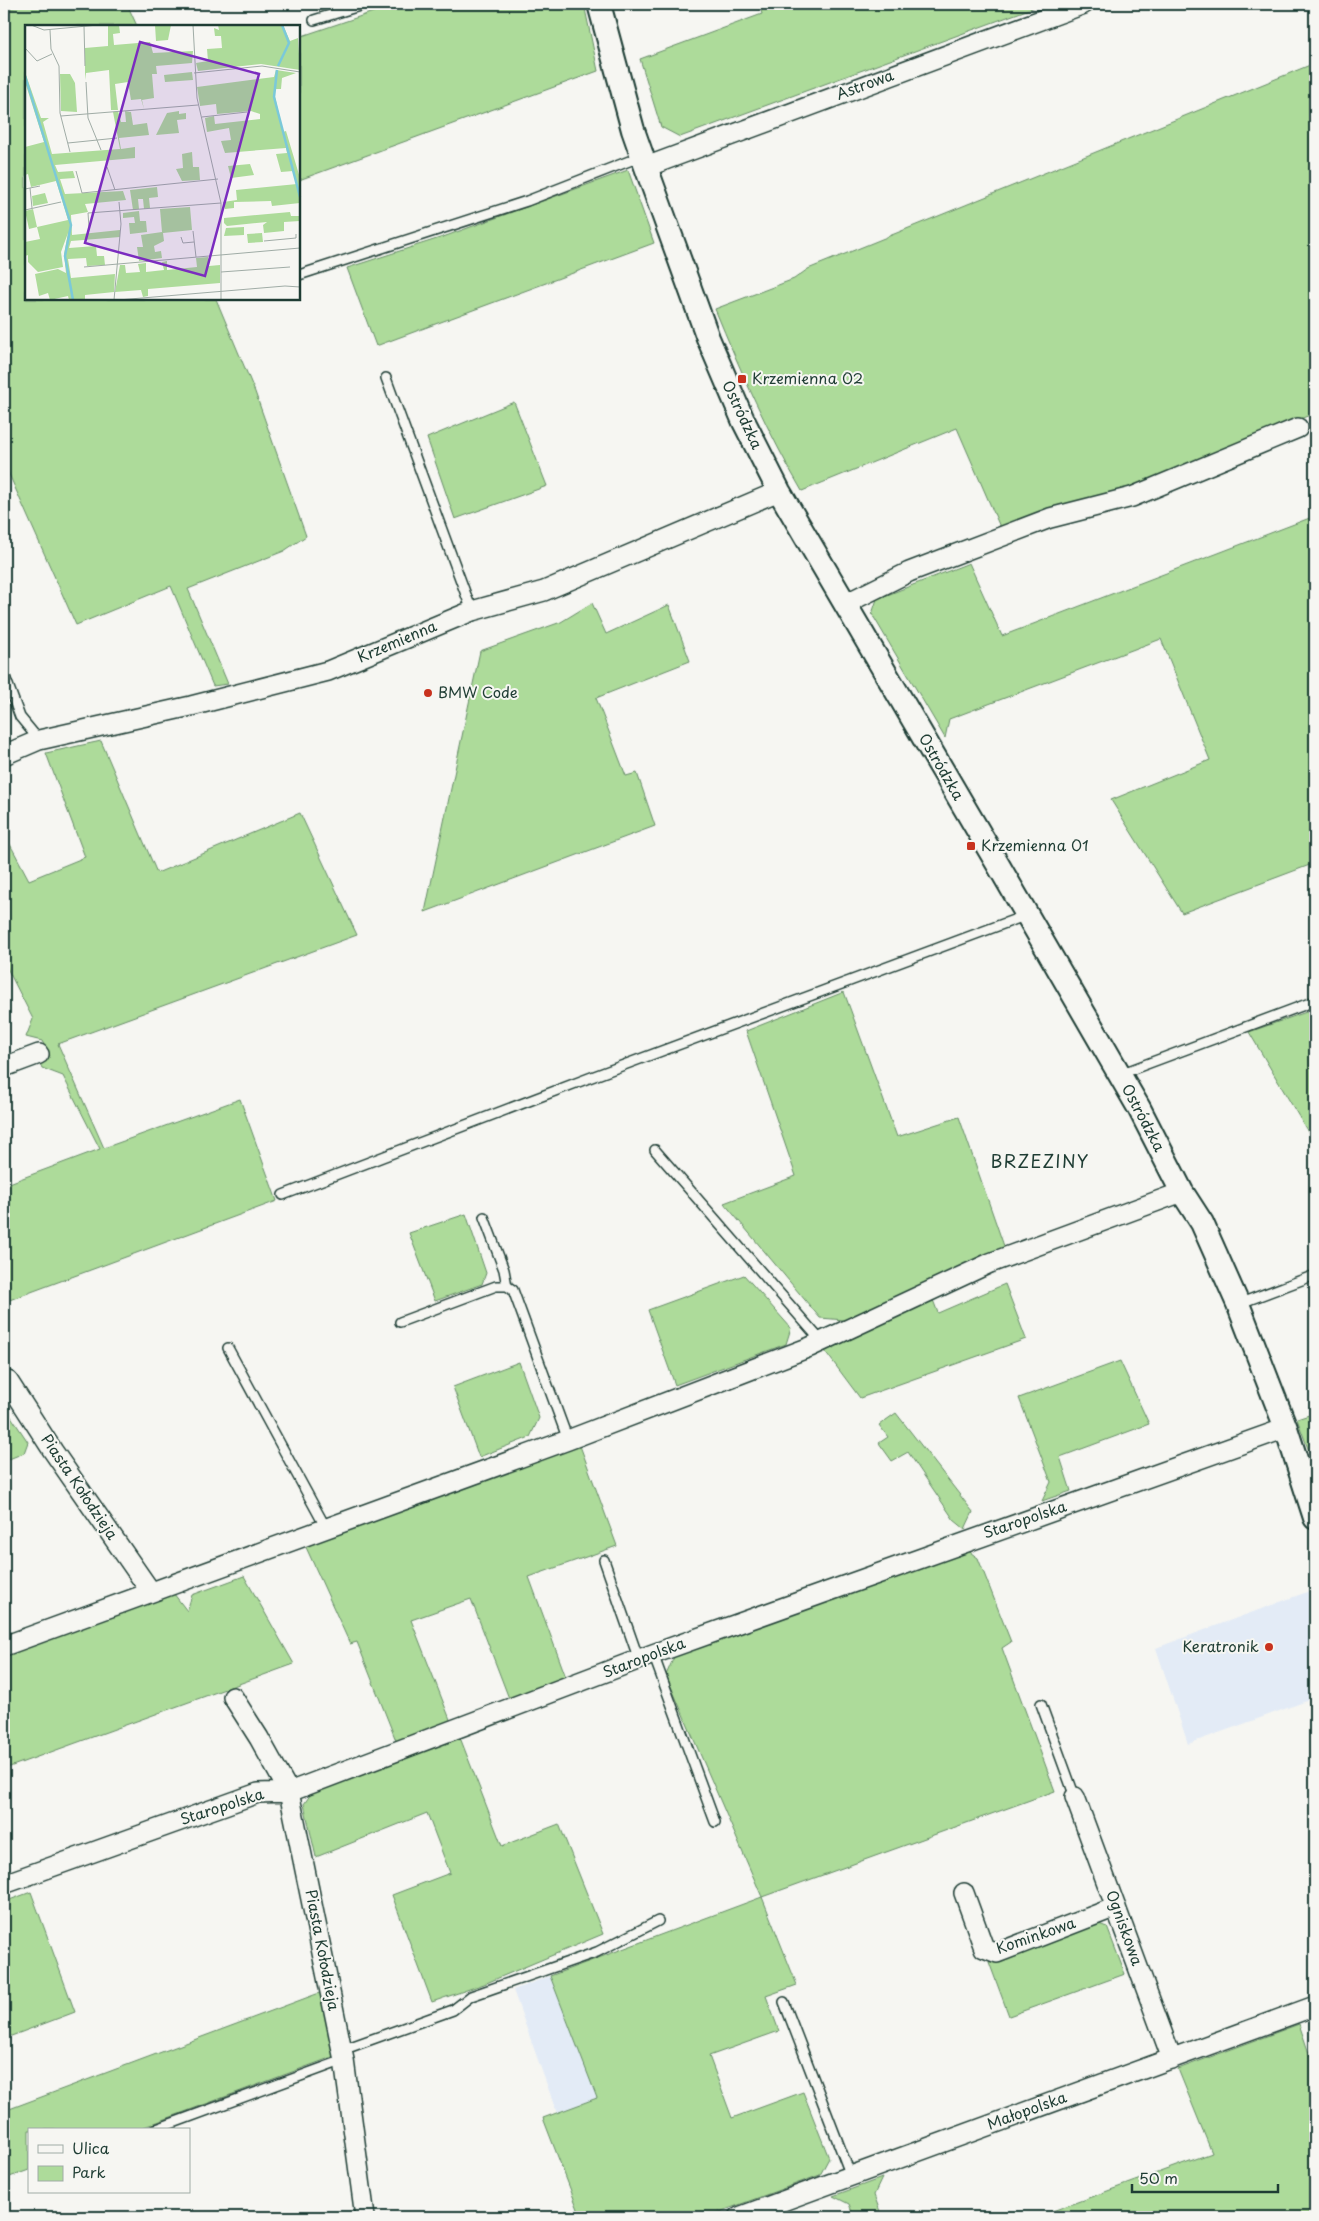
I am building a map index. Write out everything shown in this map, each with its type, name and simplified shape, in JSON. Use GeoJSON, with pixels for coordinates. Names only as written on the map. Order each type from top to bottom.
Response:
{"type":"FeatureCollection","features":[{"type":"Feature","properties":{"kind":"street","name":"Ostródzka"},"geometry":{"type":"LineString","coordinates":[[599,4],[644,162],[729,388],[778,491],[1027,915],[1119,1074],[1182,1192],[1202,1223],[1238,1304],[1286,1428],[1315,1517]]}},
{"type":"Feature","properties":{"kind":"street","name":"Astrowa"},"geometry":{"type":"LineString","coordinates":[[644,162],[1084,4]]}},
{"type":"Feature","properties":{"kind":"street"},"geometry":{"type":"LineString","coordinates":[[845,604],[908,572],[1050,518],[1132,497],[1298,428]]}},
{"type":"Feature","properties":{"kind":"street","name":"Krzemienna"},"geometry":{"type":"LineString","coordinates":[[4,755],[39,740],[190,706],[328,671],[472,611],[544,591],[778,491]]}},
{"type":"Feature","properties":{"kind":"street"},"geometry":{"type":"LineString","coordinates":[[4,1067],[40,1054]]}},
{"type":"Feature","properties":{"kind":"street"},"geometry":{"type":"LineString","coordinates":[[4,1646],[568,1440],[822,1342],[990,1264],[1182,1192]]}},
{"type":"Feature","properties":{"kind":"street","name":"Piasta Kołodzieja"},"geometry":{"type":"LineString","coordinates":[[8,1380],[53,1451],[152,1592]]}},
{"type":"Feature","properties":{"kind":"street","name":"Staropolska"},"geometry":{"type":"LineString","coordinates":[[4,1884],[258,1793],[289,1792],[646,1657],[1286,1428]]}},
{"type":"Feature","properties":{"kind":"street","name":"Piasta Kołodzieja"},"geometry":{"type":"LineString","coordinates":[[233,1697],[259,1738],[289,1792],[343,2055],[365,2217]]}},
{"type":"Feature","properties":{"kind":"street","name":"Ogniskowa"},"geometry":{"type":"LineString","coordinates":[[1076,1797],[1172,2059]]}},
{"type":"Feature","properties":{"kind":"street","name":"Kominkowa"},"geometry":{"type":"LineString","coordinates":[[964,1893],[984,1948],[997,1952],[1116,1908]]}},
{"type":"Feature","properties":{"kind":"street","name":"Małopolska"},"geometry":{"type":"LineString","coordinates":[[739,2217],[1315,2006]]}},
{"type":"Feature","properties":{"kind":"lane"},"geometry":{"type":"LineString","coordinates":[[314,20],[366,4]]}},
{"type":"Feature","properties":{"kind":"lane"},"geometry":{"type":"LineString","coordinates":[[300,275],[644,162]]}},
{"type":"Feature","properties":{"kind":"lane"},"geometry":{"type":"LineString","coordinates":[[386,378],[472,611]]}},
{"type":"Feature","properties":{"kind":"lane"},"geometry":{"type":"LineString","coordinates":[[4,674],[20,716],[39,740]]}},
{"type":"Feature","properties":{"kind":"lane"},"geometry":{"type":"LineString","coordinates":[[283,1195],[598,1074],[1027,915]]}},
{"type":"Feature","properties":{"kind":"lane"},"geometry":{"type":"LineString","coordinates":[[1119,1074],[1315,1001]]}},
{"type":"Feature","properties":{"kind":"lane"},"geometry":{"type":"LineString","coordinates":[[655,1150],[822,1342]]}},
{"type":"Feature","properties":{"kind":"lane"},"geometry":{"type":"LineString","coordinates":[[484,1217],[504,1270],[507,1286]]}},
{"type":"Feature","properties":{"kind":"lane"},"geometry":{"type":"LineString","coordinates":[[1238,1304],[1315,1275]]}},
{"type":"Feature","properties":{"kind":"lane"},"geometry":{"type":"LineString","coordinates":[[400,1322],[496,1286],[507,1286],[513,1290],[568,1440]]}},
{"type":"Feature","properties":{"kind":"lane"},"geometry":{"type":"LineString","coordinates":[[228,1348],[326,1528]]}},
{"type":"Feature","properties":{"kind":"lane"},"geometry":{"type":"LineString","coordinates":[[604,1560],[715,1822]]}},
{"type":"Feature","properties":{"kind":"lane"},"geometry":{"type":"LineString","coordinates":[[1042,1704],[1076,1797]]}},
{"type":"Feature","properties":{"kind":"lane"},"geometry":{"type":"LineString","coordinates":[[159,2128],[453,2010],[471,1996],[598,1952],[658,1921]]}},
{"type":"Feature","properties":{"kind":"lane"},"geometry":{"type":"LineString","coordinates":[[784,2002],[851,2176]]}},
{"type":"Feature","properties":{"kind":"shaded area"},"geometry":{"type":"Polygon","coordinates":[[[1315,1589],[1315,1698],[1188,1744],[1156,1648],[1315,1589]]]}},
{"type":"Feature","properties":{"kind":"shaded area"},"geometry":{"type":"Polygon","coordinates":[[[550,1976],[597,2098],[557,2113],[513,1990],[550,1976]]]}},
{"type":"Feature","properties":{"kind":"green space"},"geometry":{"type":"Polygon","coordinates":[[[22,4],[127,4],[137,25],[25,25],[25,300],[216,300],[255,392],[306,536],[284,551],[188,589],[228,684],[213,686],[171,586],[76,625],[4,463],[4,11],[22,4]]]}},
{"type":"Feature","properties":{"kind":"green space"},"geometry":{"type":"Polygon","coordinates":[[[397,4],[584,4],[598,71],[300,180],[300,37],[397,4]]]}},
{"type":"Feature","properties":{"kind":"green space"},"geometry":{"type":"Polygon","coordinates":[[[759,4],[1043,4],[680,137],[661,127],[640,59],[762,14],[759,4]]]}},
{"type":"Feature","properties":{"kind":"green space"},"geometry":{"type":"Polygon","coordinates":[[[1315,63],[1315,413],[1121,492],[1060,505],[1000,527],[957,428],[802,491],[756,402],[715,309],[794,279],[808,269],[1315,63]]]}},
{"type":"Feature","properties":{"kind":"green space"},"geometry":{"type":"Polygon","coordinates":[[[628,170],[654,243],[376,346],[347,268],[443,237],[628,170]]]}},
{"type":"Feature","properties":{"kind":"green space"},"geometry":{"type":"Polygon","coordinates":[[[514,402],[547,486],[455,519],[427,438],[514,402]]]}},
{"type":"Feature","properties":{"kind":"green space"},"geometry":{"type":"Polygon","coordinates":[[[1315,516],[1315,863],[1182,913],[1111,800],[1210,760],[1161,639],[949,719],[945,738],[872,614],[877,599],[969,563],[1002,636],[1315,516]]]}},
{"type":"Feature","properties":{"kind":"green space"},"geometry":{"type":"Polygon","coordinates":[[[592,603],[606,634],[669,605],[690,661],[596,698],[626,776],[637,773],[655,826],[425,912],[480,651],[561,622],[592,603]]]}},
{"type":"Feature","properties":{"kind":"green space"},"geometry":{"type":"Polygon","coordinates":[[[101,741],[157,873],[300,813],[357,935],[58,1044],[104,1148],[240,1099],[277,1201],[4,1302],[4,1185],[100,1149],[63,1076],[42,1068],[38,1059],[50,1056],[42,1041],[26,1037],[33,1019],[4,962],[4,833],[29,880],[85,857],[46,753],[101,741]]]}},
{"type":"Feature","properties":{"kind":"green space"},"geometry":{"type":"Polygon","coordinates":[[[844,992],[897,1137],[959,1117],[1005,1249],[845,1320],[820,1318],[724,1203],[796,1176],[746,1031],[844,992]]]}},
{"type":"Feature","properties":{"kind":"green space"},"geometry":{"type":"Polygon","coordinates":[[[1315,1009],[1315,1144],[1249,1032],[1315,1009]]]}},
{"type":"Feature","properties":{"kind":"green space"},"geometry":{"type":"Polygon","coordinates":[[[466,1214],[486,1273],[482,1284],[435,1301],[409,1233],[466,1214]]]}},
{"type":"Feature","properties":{"kind":"green space"},"geometry":{"type":"Polygon","coordinates":[[[744,1275],[791,1328],[786,1344],[675,1385],[648,1310],[744,1275]]]}},
{"type":"Feature","properties":{"kind":"green space"},"geometry":{"type":"Polygon","coordinates":[[[1005,1284],[1026,1339],[860,1398],[825,1351],[933,1300],[938,1313],[1005,1284]]]}},
{"type":"Feature","properties":{"kind":"green space"},"geometry":{"type":"Polygon","coordinates":[[[1120,1361],[1149,1424],[1060,1457],[1071,1491],[1042,1501],[1051,1482],[1019,1398],[1120,1361]]]}},
{"type":"Feature","properties":{"kind":"green space"},"geometry":{"type":"Polygon","coordinates":[[[519,1362],[539,1418],[530,1437],[479,1457],[453,1387],[519,1362]]]}},
{"type":"Feature","properties":{"kind":"green space"},"geometry":{"type":"Polygon","coordinates":[[[4,1406],[28,1442],[24,1453],[4,1461],[4,1406]]]}},
{"type":"Feature","properties":{"kind":"green space"},"geometry":{"type":"Polygon","coordinates":[[[896,1413],[973,1512],[965,1529],[954,1520],[908,1452],[892,1461],[879,1443],[888,1437],[879,1425],[896,1413]]]}},
{"type":"Feature","properties":{"kind":"green space"},"geometry":{"type":"Polygon","coordinates":[[[1315,1413],[1315,1467],[1297,1419],[1315,1413]]]}},
{"type":"Feature","properties":{"kind":"green space"},"geometry":{"type":"Polygon","coordinates":[[[579,1443],[617,1546],[529,1577],[567,1680],[510,1701],[471,1599],[411,1620],[451,1722],[397,1743],[357,1642],[350,1644],[305,1545],[579,1443]]]}},
{"type":"Feature","properties":{"kind":"green space"},"geometry":{"type":"Polygon","coordinates":[[[967,1550],[978,1558],[1011,1642],[1002,1648],[1055,1791],[762,1897],[666,1675],[674,1657],[967,1550]]]}},
{"type":"Feature","properties":{"kind":"green space"},"geometry":{"type":"Polygon","coordinates":[[[244,1576],[294,1664],[4,1769],[4,1654],[174,1594],[187,1611],[192,1595],[244,1576]]]}},
{"type":"Feature","properties":{"kind":"green space"},"geometry":{"type":"Polygon","coordinates":[[[459,1735],[502,1846],[559,1824],[603,1934],[484,1984],[432,2002],[392,1895],[450,1873],[427,1813],[316,1857],[304,1804],[313,1791],[459,1735]]]}},
{"type":"Feature","properties":{"kind":"green space"},"geometry":{"type":"Polygon","coordinates":[[[31,1892],[75,2012],[6,2038],[4,1902],[31,1892]]]}},
{"type":"Feature","properties":{"kind":"green space"},"geometry":{"type":"Polygon","coordinates":[[[762,1897],[797,1985],[766,1996],[779,2031],[709,2056],[732,2118],[803,2092],[829,2158],[820,2175],[706,2217],[581,2217],[543,2118],[597,2098],[550,1976],[762,1897]]]}},
{"type":"Feature","properties":{"kind":"green space"},"geometry":{"type":"Polygon","coordinates":[[[1096,1923],[1107,1927],[1125,1974],[1009,2016],[989,1962],[1096,1923]]]}},
{"type":"Feature","properties":{"kind":"green space"},"geometry":{"type":"Polygon","coordinates":[[[322,1992],[335,2056],[141,2128],[28,2128],[28,2170],[4,2179],[4,2111],[322,1992]]]}},
{"type":"Feature","properties":{"kind":"green space"},"geometry":{"type":"Polygon","coordinates":[[[1299,2024],[1315,2071],[1315,2217],[1036,2217],[1212,2153],[1178,2069],[1299,2024]]]}},
{"type":"Feature","properties":{"kind":"green space"},"geometry":{"type":"Polygon","coordinates":[[[882,2178],[874,2195],[882,2217],[854,2217],[849,2204],[833,2196],[882,2178]]]}},
{"type":"Feature","properties":{"kind":"place","name":"Krzemienna 02"},"geometry":{"type":"Point","coordinates":[742,379]}},
{"type":"Feature","properties":{"kind":"place","name":"BMW Code"},"geometry":{"type":"Point","coordinates":[428,693]}},
{"type":"Feature","properties":{"kind":"place","name":"Krzemienna 01"},"geometry":{"type":"Point","coordinates":[971,846]}},
{"type":"Feature","properties":{"kind":"place","name":"Keratronik"},"geometry":{"type":"Point","coordinates":[1269,1647]}},
{"type":"Feature","properties":{"kind":"district","name":"BRZEZINY"},"geometry":{"type":"Point","coordinates":[1040,1162]}}]}
